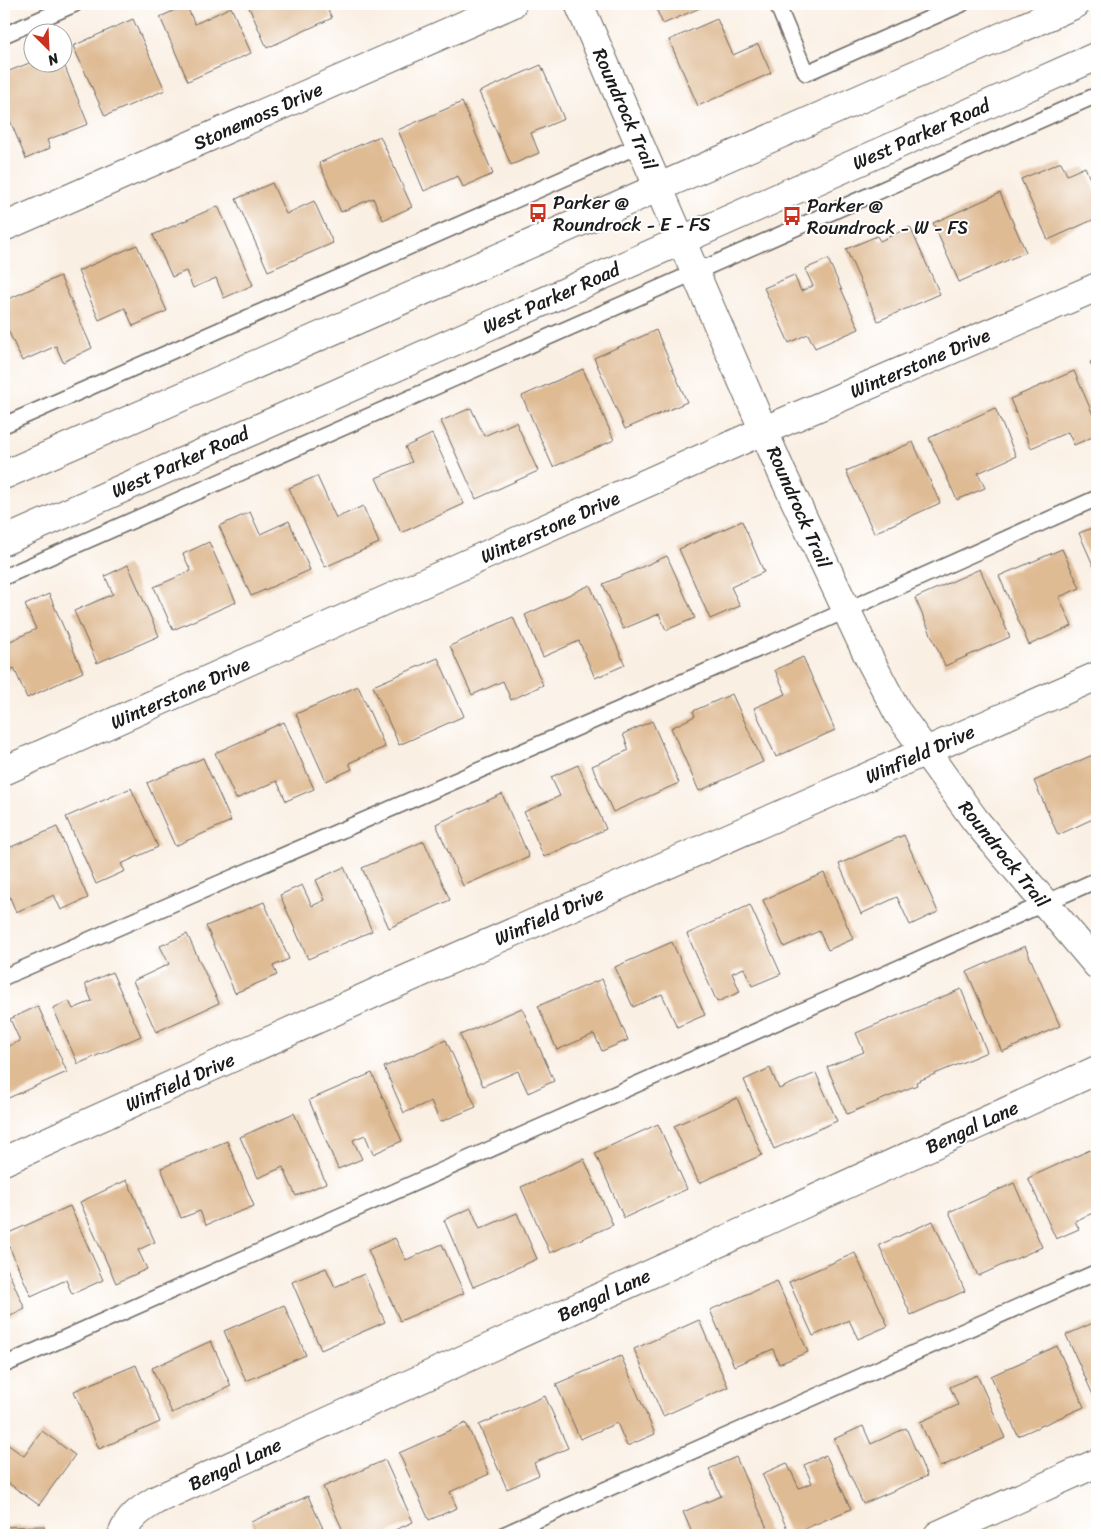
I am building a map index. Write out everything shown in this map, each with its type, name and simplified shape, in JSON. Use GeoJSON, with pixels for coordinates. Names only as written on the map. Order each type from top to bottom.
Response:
{"type":"FeatureCollection","features":[{"type":"Feature","properties":{"kind":"street","name":"Stonemoss Drive"},"geometry":{"type":"LineString","coordinates":[[4,227],[512,4]]}},
{"type":"Feature","properties":{"kind":"street","name":"Roundrock Trail"},"geometry":{"type":"LineString","coordinates":[[579,4],[782,473],[847,611],[898,713],[924,752],[975,820],[1097,965]]}},
{"type":"Feature","properties":{"kind":"street"},"geometry":{"type":"LineString","coordinates":[[4,475],[1076,4]]}},
{"type":"Feature","properties":{"kind":"street","name":"West Parker Road"},"geometry":{"type":"LineString","coordinates":[[4,540],[1097,56]]}},
{"type":"Feature","properties":{"kind":"street","name":"Winterstone Drive"},"geometry":{"type":"LineString","coordinates":[[4,771],[765,430],[1097,287]]}},
{"type":"Feature","properties":{"kind":"street","name":"Winfield Drive"},"geometry":{"type":"LineString","coordinates":[[4,1162],[377,992],[1097,676]]}},
{"type":"Feature","properties":{"kind":"street","name":"Bengal Lane"},"geometry":{"type":"LineString","coordinates":[[122,1535],[130,1519],[142,1508],[156,1500],[1097,1070]]}},
{"type":"Feature","properties":{"kind":"street"},"geometry":{"type":"LineString","coordinates":[[938,1535],[1097,1463]]}},
{"type":"Feature","properties":{"kind":"lane"},"geometry":{"type":"LineString","coordinates":[[4,35],[75,4]]}},
{"type":"Feature","properties":{"kind":"lane"},"geometry":{"type":"LineString","coordinates":[[777,4],[806,73],[962,4]]}},
{"type":"Feature","properties":{"kind":"lane"},"geometry":{"type":"LineString","coordinates":[[4,577],[1097,94]]}},
{"type":"Feature","properties":{"kind":"lane"},"geometry":{"type":"LineString","coordinates":[[4,426],[640,145]]}},
{"type":"Feature","properties":{"kind":"lane"},"geometry":{"type":"LineString","coordinates":[[4,977],[847,611],[1097,498]]}},
{"type":"Feature","properties":{"kind":"lane"},"geometry":{"type":"LineString","coordinates":[[4,1365],[1097,880]]}},
{"type":"Feature","properties":{"kind":"lane"},"geometry":{"type":"LineString","coordinates":[[504,1535],[1097,1272]]}},
{"type":"Feature","properties":{"kind":"building"},"geometry":{"type":"Polygon","coordinates":[[[325,4],[332,18],[267,48],[248,5],[325,4]]]}},
{"type":"Feature","properties":{"kind":"building"},"geometry":{"type":"Polygon","coordinates":[[[654,4],[709,4],[663,24],[654,4]]]}},
{"type":"Feature","properties":{"kind":"building"},"geometry":{"type":"Polygon","coordinates":[[[186,5],[195,24],[231,7],[251,53],[188,81],[160,17],[186,5]]]}},
{"type":"Feature","properties":{"kind":"building"},"geometry":{"type":"Polygon","coordinates":[[[133,19],[165,90],[105,116],[73,46],[133,19]]]}},
{"type":"Feature","properties":{"kind":"building"},"geometry":{"type":"Polygon","coordinates":[[[717,19],[733,55],[758,44],[771,73],[698,106],[669,40],[717,19]]]}},
{"type":"Feature","properties":{"kind":"building"},"geometry":{"type":"Polygon","coordinates":[[[541,65],[564,119],[531,133],[539,153],[511,165],[479,92],[541,65]]]}},
{"type":"Feature","properties":{"kind":"building"},"geometry":{"type":"Polygon","coordinates":[[[22,66],[22,72],[67,72],[88,124],[47,140],[50,148],[26,159],[4,106],[4,73],[22,66]]]}},
{"type":"Feature","properties":{"kind":"building"},"geometry":{"type":"Polygon","coordinates":[[[462,102],[493,174],[463,187],[458,176],[424,191],[398,130],[462,102]]]}},
{"type":"Feature","properties":{"kind":"building"},"geometry":{"type":"Polygon","coordinates":[[[380,136],[412,207],[383,220],[373,198],[341,212],[319,163],[380,136]]]}},
{"type":"Feature","properties":{"kind":"building"},"geometry":{"type":"Polygon","coordinates":[[[1061,162],[1067,175],[1085,167],[1097,195],[1097,218],[1048,240],[1021,179],[1061,162]]]}},
{"type":"Feature","properties":{"kind":"building"},"geometry":{"type":"Polygon","coordinates":[[[272,183],[286,214],[314,201],[333,243],[268,271],[236,199],[272,183]]]}},
{"type":"Feature","properties":{"kind":"building"},"geometry":{"type":"Polygon","coordinates":[[[1000,193],[1026,252],[959,282],[933,223],[1000,193]]]}},
{"type":"Feature","properties":{"kind":"building"},"geometry":{"type":"Polygon","coordinates":[[[218,206],[253,285],[224,298],[216,278],[193,288],[186,271],[172,277],[153,235],[218,206]]]}},
{"type":"Feature","properties":{"kind":"building"},"geometry":{"type":"Polygon","coordinates":[[[910,227],[940,294],[878,321],[846,249],[877,236],[880,241],[910,227]]]}},
{"type":"Feature","properties":{"kind":"building"},"geometry":{"type":"Polygon","coordinates":[[[137,245],[167,311],[133,326],[125,308],[99,320],[78,271],[137,245]]]}},
{"type":"Feature","properties":{"kind":"building"},"geometry":{"type":"Polygon","coordinates":[[[828,259],[859,329],[815,348],[808,334],[789,343],[764,288],[794,275],[801,291],[813,286],[805,269],[828,259]]]}},
{"type":"Feature","properties":{"kind":"building"},"geometry":{"type":"Polygon","coordinates":[[[60,276],[92,348],[63,362],[56,346],[22,361],[4,321],[4,301],[60,276]]]}},
{"type":"Feature","properties":{"kind":"building"},"geometry":{"type":"Polygon","coordinates":[[[656,330],[687,402],[625,429],[594,358],[656,330]]]}},
{"type":"Feature","properties":{"kind":"building"},"geometry":{"type":"Polygon","coordinates":[[[1097,359],[1097,378],[1090,362],[1097,359]]]}},
{"type":"Feature","properties":{"kind":"building"},"geometry":{"type":"Polygon","coordinates":[[[583,369],[614,440],[553,467],[522,396],[583,369]]]}},
{"type":"Feature","properties":{"kind":"building"},"geometry":{"type":"Polygon","coordinates":[[[1074,371],[1097,424],[1097,435],[1074,445],[1068,432],[1031,448],[1010,399],[1074,371]]]}},
{"type":"Feature","properties":{"kind":"building"},"geometry":{"type":"Polygon","coordinates":[[[471,408],[484,436],[516,422],[538,471],[476,499],[441,421],[471,408]]]}},
{"type":"Feature","properties":{"kind":"building"},"geometry":{"type":"Polygon","coordinates":[[[995,408],[1016,456],[978,473],[985,488],[957,500],[929,438],[995,408]]]}},
{"type":"Feature","properties":{"kind":"building"},"geometry":{"type":"Polygon","coordinates":[[[432,434],[464,504],[401,533],[376,478],[412,462],[405,447],[432,434]]]}},
{"type":"Feature","properties":{"kind":"building"},"geometry":{"type":"Polygon","coordinates":[[[913,442],[940,503],[874,533],[846,471],[913,442]]]}},
{"type":"Feature","properties":{"kind":"building"},"geometry":{"type":"Polygon","coordinates":[[[317,476],[336,518],[363,506],[379,543],[325,567],[289,488],[317,476]]]}},
{"type":"Feature","properties":{"kind":"building"},"geometry":{"type":"Polygon","coordinates":[[[250,512],[260,534],[289,521],[310,570],[251,596],[219,526],[250,512]]]}},
{"type":"Feature","properties":{"kind":"building"},"geometry":{"type":"Polygon","coordinates":[[[742,521],[764,572],[731,587],[740,606],[710,619],[679,549],[742,521]]]}},
{"type":"Feature","properties":{"kind":"building"},"geometry":{"type":"Polygon","coordinates":[[[1097,526],[1097,574],[1079,533],[1097,526]]]}},
{"type":"Feature","properties":{"kind":"building"},"geometry":{"type":"Polygon","coordinates":[[[209,542],[236,602],[173,630],[154,587],[191,571],[183,554],[209,542]]]}},
{"type":"Feature","properties":{"kind":"building"},"geometry":{"type":"Polygon","coordinates":[[[1062,549],[1080,588],[1059,597],[1072,626],[1029,645],[999,576],[1062,549]]]}},
{"type":"Feature","properties":{"kind":"building"},"geometry":{"type":"Polygon","coordinates":[[[667,556],[695,618],[666,630],[659,614],[623,629],[603,584],[667,556]]]}},
{"type":"Feature","properties":{"kind":"building"},"geometry":{"type":"Polygon","coordinates":[[[128,565],[159,636],[97,663],[74,611],[113,594],[105,576],[128,565]]]}},
{"type":"Feature","properties":{"kind":"building"},"geometry":{"type":"Polygon","coordinates":[[[980,569],[1010,637],[945,666],[915,598],[980,569]]]}},
{"type":"Feature","properties":{"kind":"building"},"geometry":{"type":"Polygon","coordinates":[[[590,585],[625,665],[595,678],[579,641],[543,657],[525,615],[590,585]]]}},
{"type":"Feature","properties":{"kind":"building"},"geometry":{"type":"Polygon","coordinates":[[[49,594],[83,672],[27,698],[14,668],[6,672],[4,667],[4,644],[36,629],[25,605],[49,594]]]}},
{"type":"Feature","properties":{"kind":"building"},"geometry":{"type":"Polygon","coordinates":[[[513,617],[543,685],[511,700],[503,681],[472,695],[450,646],[513,617]]]}},
{"type":"Feature","properties":{"kind":"building"},"geometry":{"type":"Polygon","coordinates":[[[803,657],[835,730],[776,757],[754,708],[786,694],[775,670],[803,657]]]}},
{"type":"Feature","properties":{"kind":"building"},"geometry":{"type":"Polygon","coordinates":[[[438,658],[464,716],[399,745],[373,686],[438,658]]]}},
{"type":"Feature","properties":{"kind":"building"},"geometry":{"type":"Polygon","coordinates":[[[358,686],[385,747],[349,763],[352,769],[326,781],[296,714],[358,686]]]}},
{"type":"Feature","properties":{"kind":"building"},"geometry":{"type":"Polygon","coordinates":[[[732,694],[763,762],[699,791],[671,728],[695,716],[693,711],[732,694]]]}},
{"type":"Feature","properties":{"kind":"building"},"geometry":{"type":"Polygon","coordinates":[[[652,721],[679,783],[613,812],[592,766],[629,750],[623,734],[652,721]]]}},
{"type":"Feature","properties":{"kind":"building"},"geometry":{"type":"Polygon","coordinates":[[[284,722],[314,789],[286,801],[277,781],[236,799],[215,753],[284,722]]]}},
{"type":"Feature","properties":{"kind":"building"},"geometry":{"type":"Polygon","coordinates":[[[1097,753],[1097,817],[1058,835],[1034,781],[1097,753]]]}},
{"type":"Feature","properties":{"kind":"building"},"geometry":{"type":"Polygon","coordinates":[[[203,758],[231,821],[175,846],[147,783],[203,758]]]}},
{"type":"Feature","properties":{"kind":"building"},"geometry":{"type":"Polygon","coordinates":[[[578,765],[606,829],[544,857],[524,812],[560,796],[551,777],[578,765]]]}},
{"type":"Feature","properties":{"kind":"building"},"geometry":{"type":"Polygon","coordinates":[[[131,788],[158,847],[121,864],[125,871],[96,884],[66,817],[131,788]]]}},
{"type":"Feature","properties":{"kind":"building"},"geometry":{"type":"Polygon","coordinates":[[[502,794],[529,857],[463,886],[436,824],[502,794]]]}},
{"type":"Feature","properties":{"kind":"building"},"geometry":{"type":"Polygon","coordinates":[[[57,827],[88,898],[61,910],[54,895],[16,912],[4,883],[4,850],[57,827]]]}},
{"type":"Feature","properties":{"kind":"building"},"geometry":{"type":"Polygon","coordinates":[[[904,835],[938,912],[910,925],[897,897],[861,914],[839,864],[904,835]]]}},
{"type":"Feature","properties":{"kind":"building"},"geometry":{"type":"Polygon","coordinates":[[[424,841],[450,900],[389,928],[362,868],[424,841]]]}},
{"type":"Feature","properties":{"kind":"building"},"geometry":{"type":"Polygon","coordinates":[[[344,867],[372,931],[308,959],[280,895],[302,885],[312,906],[325,900],[316,880],[344,867]]]}},
{"type":"Feature","properties":{"kind":"building"},"geometry":{"type":"Polygon","coordinates":[[[824,873],[853,939],[828,950],[819,931],[784,947],[763,900],[824,873]]]}},
{"type":"Feature","properties":{"kind":"building"},"geometry":{"type":"Polygon","coordinates":[[[264,902],[289,959],[273,966],[277,975],[235,993],[206,926],[264,902]]]}},
{"type":"Feature","properties":{"kind":"building"},"geometry":{"type":"Polygon","coordinates":[[[750,905],[781,974],[752,986],[744,968],[732,973],[740,992],[717,1002],[687,934],[750,905]]]}},
{"type":"Feature","properties":{"kind":"building"},"geometry":{"type":"Polygon","coordinates":[[[187,934],[219,1003],[156,1032],[133,981],[169,964],[160,946],[187,934]]]}},
{"type":"Feature","properties":{"kind":"building"},"geometry":{"type":"Polygon","coordinates":[[[672,942],[705,1015],[677,1027],[662,994],[633,1007],[615,967],[672,942]]]}},
{"type":"Feature","properties":{"kind":"building"},"geometry":{"type":"Polygon","coordinates":[[[1025,946],[1060,1026],[1002,1052],[967,972],[1025,946]]]}},
{"type":"Feature","properties":{"kind":"building"},"geometry":{"type":"Polygon","coordinates":[[[112,972],[141,1036],[78,1064],[53,1008],[69,1001],[73,1009],[92,1001],[85,984],[112,972]]]}},
{"type":"Feature","properties":{"kind":"building"},"geometry":{"type":"Polygon","coordinates":[[[602,979],[628,1040],[602,1051],[594,1034],[557,1050],[538,1006],[602,979]]]}},
{"type":"Feature","properties":{"kind":"building"},"geometry":{"type":"Polygon","coordinates":[[[961,989],[987,1052],[916,1082],[917,1085],[847,1114],[827,1067],[864,1052],[856,1033],[961,989]]]}},
{"type":"Feature","properties":{"kind":"building"},"geometry":{"type":"Polygon","coordinates":[[[38,1006],[67,1072],[4,1100],[4,1048],[20,1041],[10,1019],[38,1006]]]}},
{"type":"Feature","properties":{"kind":"building"},"geometry":{"type":"Polygon","coordinates":[[[522,1008],[554,1081],[528,1093],[518,1071],[483,1086],[460,1035],[522,1008]]]}},
{"type":"Feature","properties":{"kind":"building"},"geometry":{"type":"Polygon","coordinates":[[[446,1040],[476,1107],[440,1122],[431,1101],[404,1113],[384,1067],[446,1040]]]}},
{"type":"Feature","properties":{"kind":"building"},"geometry":{"type":"Polygon","coordinates":[[[770,1068],[779,1089],[816,1073],[837,1121],[774,1149],[744,1080],[770,1068]]]}},
{"type":"Feature","properties":{"kind":"building"},"geometry":{"type":"Polygon","coordinates":[[[372,1073],[402,1141],[373,1154],[365,1135],[353,1140],[362,1159],[338,1169],[309,1100],[372,1073]]]}},
{"type":"Feature","properties":{"kind":"building"},"geometry":{"type":"Polygon","coordinates":[[[737,1098],[762,1155],[699,1183],[674,1126],[737,1098]]]}},
{"type":"Feature","properties":{"kind":"building"},"geometry":{"type":"Polygon","coordinates":[[[294,1113],[326,1183],[296,1196],[283,1167],[258,1178],[240,1137],[294,1113]]]}},
{"type":"Feature","properties":{"kind":"building"},"geometry":{"type":"Polygon","coordinates":[[[658,1124],[687,1189],[624,1218],[595,1153],[658,1124]]]}},
{"type":"Feature","properties":{"kind":"building"},"geometry":{"type":"Polygon","coordinates":[[[227,1141],[254,1206],[206,1225],[200,1211],[181,1218],[161,1168],[227,1141]]]}},
{"type":"Feature","properties":{"kind":"building"},"geometry":{"type":"Polygon","coordinates":[[[1090,1150],[1097,1166],[1097,1211],[1075,1221],[1079,1229],[1056,1239],[1028,1178],[1090,1150]]]}},
{"type":"Feature","properties":{"kind":"building"},"geometry":{"type":"Polygon","coordinates":[[[584,1159],[613,1225],[550,1253],[521,1187],[584,1159]]]}},
{"type":"Feature","properties":{"kind":"building"},"geometry":{"type":"Polygon","coordinates":[[[127,1180],[155,1242],[138,1250],[147,1269],[116,1283],[80,1202],[127,1180]]]}},
{"type":"Feature","properties":{"kind":"building"},"geometry":{"type":"Polygon","coordinates":[[[1014,1183],[1042,1247],[978,1276],[949,1212],[1014,1183]]]}},
{"type":"Feature","properties":{"kind":"building"},"geometry":{"type":"Polygon","coordinates":[[[70,1206],[103,1280],[72,1294],[66,1280],[31,1296],[4,1235],[70,1206]]]}},
{"type":"Feature","properties":{"kind":"building"},"geometry":{"type":"Polygon","coordinates":[[[471,1208],[480,1229],[517,1213],[537,1259],[473,1287],[444,1220],[471,1208]]]}},
{"type":"Feature","properties":{"kind":"building"},"geometry":{"type":"Polygon","coordinates":[[[933,1221],[965,1291],[911,1315],[879,1245],[933,1221]]]}},
{"type":"Feature","properties":{"kind":"building"},"geometry":{"type":"Polygon","coordinates":[[[395,1238],[406,1260],[442,1244],[464,1293],[400,1321],[368,1250],[395,1238]]]}},
{"type":"Feature","properties":{"kind":"building"},"geometry":{"type":"Polygon","coordinates":[[[855,1253],[888,1326],[858,1339],[849,1320],[813,1336],[789,1282],[855,1253]]]}},
{"type":"Feature","properties":{"kind":"building"},"geometry":{"type":"Polygon","coordinates":[[[4,1262],[25,1309],[4,1319],[4,1262]]]}},
{"type":"Feature","properties":{"kind":"building"},"geometry":{"type":"Polygon","coordinates":[[[326,1268],[335,1287],[364,1274],[385,1322],[321,1350],[292,1282],[326,1268]]]}},
{"type":"Feature","properties":{"kind":"building"},"geometry":{"type":"Polygon","coordinates":[[[777,1281],[808,1352],[779,1364],[773,1349],[734,1366],[710,1310],[777,1281]]]}},
{"type":"Feature","properties":{"kind":"building"},"geometry":{"type":"Polygon","coordinates":[[[284,1305],[306,1355],[246,1381],[224,1331],[284,1305]]]}},
{"type":"Feature","properties":{"kind":"building"},"geometry":{"type":"Polygon","coordinates":[[[699,1320],[728,1387],[663,1416],[634,1349],[699,1320]]]}},
{"type":"Feature","properties":{"kind":"building"},"geometry":{"type":"Polygon","coordinates":[[[1093,1323],[1097,1332],[1097,1396],[1094,1397],[1066,1335],[1093,1323]]]}},
{"type":"Feature","properties":{"kind":"building"},"geometry":{"type":"Polygon","coordinates":[[[211,1341],[231,1386],[172,1413],[152,1368],[211,1341]]]}},
{"type":"Feature","properties":{"kind":"building"},"geometry":{"type":"Polygon","coordinates":[[[1057,1346],[1084,1407],[1018,1436],[991,1376],[1057,1346]]]}},
{"type":"Feature","properties":{"kind":"building"},"geometry":{"type":"Polygon","coordinates":[[[621,1356],[655,1434],[627,1446],[617,1423],[580,1439],[556,1384],[621,1356]]]}},
{"type":"Feature","properties":{"kind":"building"},"geometry":{"type":"Polygon","coordinates":[[[136,1365],[160,1422],[99,1449],[74,1391],[136,1365]]]}},
{"type":"Feature","properties":{"kind":"building"},"geometry":{"type":"Polygon","coordinates":[[[977,1375],[1005,1438],[940,1467],[920,1422],[958,1405],[950,1387],[977,1375]]]}},
{"type":"Feature","properties":{"kind":"building"},"geometry":{"type":"Polygon","coordinates":[[[545,1396],[568,1448],[534,1463],[539,1475],[507,1489],[479,1425],[545,1396]]]}},
{"type":"Feature","properties":{"kind":"building"},"geometry":{"type":"Polygon","coordinates":[[[466,1423],[489,1474],[450,1492],[457,1508],[429,1520],[399,1453],[466,1423]]]}},
{"type":"Feature","properties":{"kind":"building"},"geometry":{"type":"Polygon","coordinates":[[[863,1426],[871,1444],[906,1428],[927,1476],[863,1504],[834,1439],[863,1426]]]}},
{"type":"Feature","properties":{"kind":"building"},"geometry":{"type":"Polygon","coordinates":[[[42,1431],[75,1455],[39,1505],[4,1480],[4,1442],[24,1456],[42,1431]]]}},
{"type":"Feature","properties":{"kind":"building"},"geometry":{"type":"Polygon","coordinates":[[[826,1455],[851,1509],[790,1535],[762,1474],[787,1463],[799,1488],[812,1483],[804,1465],[826,1455]]]}},
{"type":"Feature","properties":{"kind":"building"},"geometry":{"type":"Polygon","coordinates":[[[736,1457],[770,1535],[693,1535],[683,1512],[721,1496],[709,1469],[736,1457]]]}},
{"type":"Feature","properties":{"kind":"building"},"geometry":{"type":"Polygon","coordinates":[[[385,1460],[413,1522],[384,1535],[345,1535],[323,1487],[385,1460]]]}},
{"type":"Feature","properties":{"kind":"building"},"geometry":{"type":"Polygon","coordinates":[[[308,1496],[326,1535],[257,1535],[251,1522],[308,1496]]]}},
{"type":"Feature","properties":{"kind":"building"},"geometry":{"type":"Polygon","coordinates":[[[44,1526],[45,1535],[4,1535],[4,1527],[44,1526]]]}},
{"type":"Feature","properties":{"kind":"place","name":"Parker @ Roundrock - E - FS"},"geometry":{"type":"Point","coordinates":[538,213]}},
{"type":"Feature","properties":{"kind":"place","name":"Parker @ Roundrock - W - FS"},"geometry":{"type":"Point","coordinates":[792,216]}}]}
